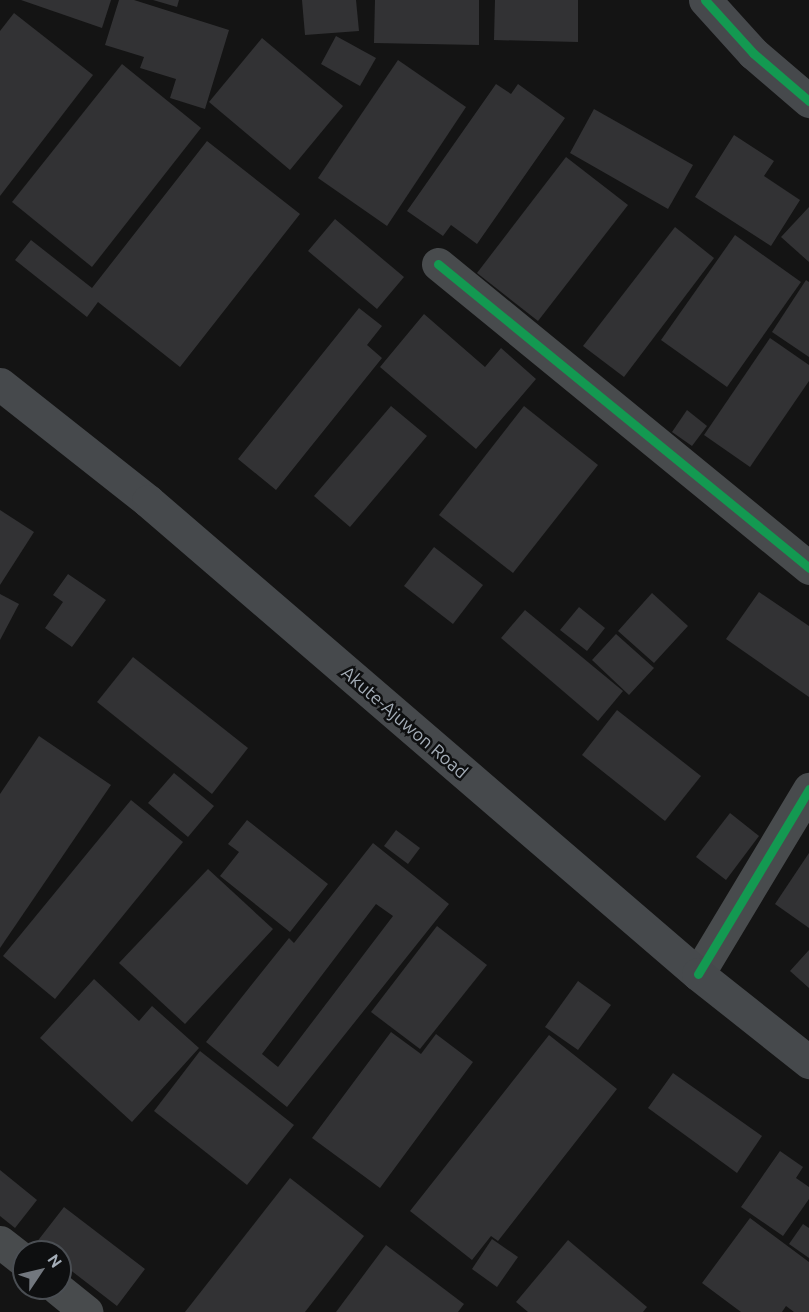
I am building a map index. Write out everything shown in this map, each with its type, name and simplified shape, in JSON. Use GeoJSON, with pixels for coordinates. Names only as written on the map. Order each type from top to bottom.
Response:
{"type":"FeatureCollection","features":[{"type":"Feature","properties":{"kind":"main road"},"geometry":{"type":"LineString","coordinates":[[705,0],[753,53],[809,101]]}},
{"type":"Feature","properties":{"kind":"main road","name":"Akute-Ajuwon Road"},"geometry":{"type":"LineString","coordinates":[[0,384],[148,501],[698,974],[809,1062]]}},
{"type":"Feature","properties":{"kind":"street"},"geometry":{"type":"LineString","coordinates":[[438,264],[809,568]]}},
{"type":"Feature","properties":{"kind":"street"},"geometry":{"type":"LineString","coordinates":[[698,974],[809,789]]}},
{"type":"Feature","properties":{"kind":"street"},"geometry":{"type":"LineString","coordinates":[[0,1242],[12,1252]]}},
{"type":"Feature","properties":{"kind":"street"},"geometry":{"type":"LineString","coordinates":[[72,1300],[87,1312]]}},
{"type":"Feature","properties":{"kind":"building"},"geometry":{"type":"Polygon","coordinates":[[[21,0],[111,0],[102,28],[21,0]]]}},
{"type":"Feature","properties":{"kind":"building"},"geometry":{"type":"Polygon","coordinates":[[[119,0],[134,0],[229,30],[205,109],[170,98],[176,79],[140,68],[144,57],[105,45],[119,0]]]}},
{"type":"Feature","properties":{"kind":"building"},"geometry":{"type":"Polygon","coordinates":[[[153,0],[179,0],[177,7],[153,0]]]}},
{"type":"Feature","properties":{"kind":"building"},"geometry":{"type":"Polygon","coordinates":[[[302,0],[356,0],[359,31],[305,35],[302,0]]]}},
{"type":"Feature","properties":{"kind":"building"},"geometry":{"type":"Polygon","coordinates":[[[375,0],[479,0],[479,45],[374,43],[375,0]]]}},
{"type":"Feature","properties":{"kind":"building"},"geometry":{"type":"Polygon","coordinates":[[[495,0],[578,0],[578,42],[494,40],[495,0]]]}},
{"type":"Feature","properties":{"kind":"building"},"geometry":{"type":"Polygon","coordinates":[[[14,13],[93,75],[0,196],[0,31],[14,13]]]}},
{"type":"Feature","properties":{"kind":"building"},"geometry":{"type":"Polygon","coordinates":[[[336,36],[376,58],[360,86],[321,64],[336,36]]]}},
{"type":"Feature","properties":{"kind":"building"},"geometry":{"type":"Polygon","coordinates":[[[262,38],[343,106],[290,170],[209,102],[262,38]]]}},
{"type":"Feature","properties":{"kind":"building"},"geometry":{"type":"Polygon","coordinates":[[[398,60],[466,107],[387,226],[318,178],[398,60]]]}},
{"type":"Feature","properties":{"kind":"building"},"geometry":{"type":"Polygon","coordinates":[[[122,64],[201,128],[92,267],[12,202],[122,64]]]}},
{"type":"Feature","properties":{"kind":"building"},"geometry":{"type":"Polygon","coordinates":[[[496,84],[511,94],[518,84],[565,118],[477,244],[451,225],[443,236],[407,211],[496,84]]]}},
{"type":"Feature","properties":{"kind":"building"},"geometry":{"type":"Polygon","coordinates":[[[594,109],[693,165],[668,209],[570,153],[594,109]]]}},
{"type":"Feature","properties":{"kind":"building"},"geometry":{"type":"Polygon","coordinates":[[[734,135],[774,161],[764,176],[800,200],[771,246],[695,197],[734,135]]]}},
{"type":"Feature","properties":{"kind":"building"},"geometry":{"type":"Polygon","coordinates":[[[207,141],[300,214],[180,367],[98,302],[87,317],[15,260],[31,240],[92,288],[207,141]]]}},
{"type":"Feature","properties":{"kind":"building"},"geometry":{"type":"Polygon","coordinates":[[[566,157],[628,205],[538,321],[477,273],[566,157]]]}},
{"type":"Feature","properties":{"kind":"building"},"geometry":{"type":"Polygon","coordinates":[[[809,207],[809,262],[781,237],[809,207]]]}},
{"type":"Feature","properties":{"kind":"building"},"geometry":{"type":"Polygon","coordinates":[[[335,219],[404,277],[377,309],[308,251],[335,219]]]}},
{"type":"Feature","properties":{"kind":"building"},"geometry":{"type":"Polygon","coordinates":[[[675,227],[714,258],[624,377],[583,346],[675,227]]]}},
{"type":"Feature","properties":{"kind":"building"},"geometry":{"type":"Polygon","coordinates":[[[735,235],[801,282],[727,387],[661,340],[735,235]]]}},
{"type":"Feature","properties":{"kind":"building"},"geometry":{"type":"Polygon","coordinates":[[[806,280],[809,282],[809,357],[772,332],[806,280]]]}},
{"type":"Feature","properties":{"kind":"building"},"geometry":{"type":"Polygon","coordinates":[[[359,308],[382,326],[367,345],[382,358],[276,490],[238,459],[359,308]]]}},
{"type":"Feature","properties":{"kind":"building"},"geometry":{"type":"Polygon","coordinates":[[[424,314],[485,367],[501,348],[536,379],[476,449],[380,367],[424,314]]]}},
{"type":"Feature","properties":{"kind":"building"},"geometry":{"type":"Polygon","coordinates":[[[770,338],[809,365],[809,381],[750,467],[704,435],[770,338]]]}},
{"type":"Feature","properties":{"kind":"building"},"geometry":{"type":"Polygon","coordinates":[[[391,406],[427,436],[350,527],[314,496],[391,406]]]}},
{"type":"Feature","properties":{"kind":"building"},"geometry":{"type":"Polygon","coordinates":[[[524,406],[598,465],[513,573],[439,515],[524,406]]]}},
{"type":"Feature","properties":{"kind":"building"},"geometry":{"type":"Polygon","coordinates":[[[687,410],[707,426],[692,446],[672,432],[687,410]]]}},
{"type":"Feature","properties":{"kind":"building"},"geometry":{"type":"Polygon","coordinates":[[[0,510],[34,532],[0,585],[0,510]]]}},
{"type":"Feature","properties":{"kind":"building"},"geometry":{"type":"Polygon","coordinates":[[[434,547],[483,585],[453,624],[404,586],[434,547]]]}},
{"type":"Feature","properties":{"kind":"building"},"geometry":{"type":"Polygon","coordinates":[[[68,574],[106,600],[72,647],[45,628],[63,602],[53,595],[68,574]]]}},
{"type":"Feature","properties":{"kind":"building"},"geometry":{"type":"Polygon","coordinates":[[[759,592],[809,626],[809,697],[726,639],[759,592]]]}},
{"type":"Feature","properties":{"kind":"building"},"geometry":{"type":"Polygon","coordinates":[[[652,593],[688,626],[654,663],[618,631],[652,593]]]}},
{"type":"Feature","properties":{"kind":"building"},"geometry":{"type":"Polygon","coordinates":[[[0,594],[19,604],[0,640],[0,594]]]}},
{"type":"Feature","properties":{"kind":"building"},"geometry":{"type":"Polygon","coordinates":[[[579,607],[605,628],[587,651],[560,630],[579,607]]]}},
{"type":"Feature","properties":{"kind":"building"},"geometry":{"type":"Polygon","coordinates":[[[525,610],[623,691],[598,721],[501,638],[525,610]]]}},
{"type":"Feature","properties":{"kind":"building"},"geometry":{"type":"Polygon","coordinates":[[[616,634],[654,668],[629,695],[592,660],[616,634]]]}},
{"type":"Feature","properties":{"kind":"building"},"geometry":{"type":"Polygon","coordinates":[[[133,657],[248,748],[212,794],[97,702],[133,657]]]}},
{"type":"Feature","properties":{"kind":"building"},"geometry":{"type":"Polygon","coordinates":[[[617,710],[701,776],[665,821],[582,755],[617,710]]]}},
{"type":"Feature","properties":{"kind":"building"},"geometry":{"type":"Polygon","coordinates":[[[39,736],[111,785],[0,948],[0,794],[39,736]]]}},
{"type":"Feature","properties":{"kind":"building"},"geometry":{"type":"Polygon","coordinates":[[[174,773],[214,806],[188,837],[148,803],[174,773]]]}},
{"type":"Feature","properties":{"kind":"building"},"geometry":{"type":"Polygon","coordinates":[[[131,800],[183,842],[55,999],[3,956],[131,800]]]}},
{"type":"Feature","properties":{"kind":"building"},"geometry":{"type":"Polygon","coordinates":[[[730,813],[759,836],[726,880],[696,857],[730,813]]]}},
{"type":"Feature","properties":{"kind":"building"},"geometry":{"type":"Polygon","coordinates":[[[247,820],[328,884],[290,932],[220,876],[239,852],[228,844],[247,820]]]}},
{"type":"Feature","properties":{"kind":"building"},"geometry":{"type":"Polygon","coordinates":[[[396,830],[420,848],[408,864],[384,846],[396,830]]]}},
{"type":"Feature","properties":{"kind":"building"},"geometry":{"type":"Polygon","coordinates":[[[373,843],[449,904],[287,1107],[206,1042],[289,938],[294,943],[373,843]],[[376,904],[262,1054],[278,1067],[393,916],[376,904]]]}},
{"type":"Feature","properties":{"kind":"building"},"geometry":{"type":"Polygon","coordinates":[[[809,853],[809,928],[775,904],[809,853]]]}},
{"type":"Feature","properties":{"kind":"building"},"geometry":{"type":"Polygon","coordinates":[[[208,869],[273,929],[185,1024],[119,963],[208,869]]]}},
{"type":"Feature","properties":{"kind":"building"},"geometry":{"type":"Polygon","coordinates":[[[437,926],[487,965],[420,1049],[371,1012],[437,926]]]}},
{"type":"Feature","properties":{"kind":"building"},"geometry":{"type":"Polygon","coordinates":[[[809,950],[809,988],[790,971],[809,950]]]}},
{"type":"Feature","properties":{"kind":"building"},"geometry":{"type":"Polygon","coordinates":[[[94,979],[139,1021],[152,1006],[199,1048],[132,1122],[40,1038],[94,979]]]}},
{"type":"Feature","properties":{"kind":"building"},"geometry":{"type":"Polygon","coordinates":[[[578,981],[611,1005],[578,1050],[545,1027],[578,981]]]}},
{"type":"Feature","properties":{"kind":"building"},"geometry":{"type":"Polygon","coordinates":[[[391,1032],[421,1054],[436,1034],[473,1062],[380,1188],[312,1138],[391,1032]]]}},
{"type":"Feature","properties":{"kind":"building"},"geometry":{"type":"Polygon","coordinates":[[[549,1035],[617,1089],[498,1241],[491,1236],[472,1260],[410,1211],[549,1035]]]}},
{"type":"Feature","properties":{"kind":"building"},"geometry":{"type":"Polygon","coordinates":[[[200,1051],[294,1125],[247,1185],[154,1111],[200,1051]]]}},
{"type":"Feature","properties":{"kind":"building"},"geometry":{"type":"Polygon","coordinates":[[[673,1073],[762,1136],[737,1173],[648,1108],[673,1073]]]}},
{"type":"Feature","properties":{"kind":"building"},"geometry":{"type":"Polygon","coordinates":[[[780,1151],[803,1167],[796,1178],[809,1187],[809,1199],[783,1236],[741,1207],[780,1151]]]}},
{"type":"Feature","properties":{"kind":"building"},"geometry":{"type":"Polygon","coordinates":[[[0,1170],[37,1200],[15,1228],[0,1216],[0,1170]]]}},
{"type":"Feature","properties":{"kind":"building"},"geometry":{"type":"Polygon","coordinates":[[[290,1178],[364,1236],[305,1312],[185,1312],[290,1178]]]}},
{"type":"Feature","properties":{"kind":"building"},"geometry":{"type":"Polygon","coordinates":[[[64,1207],[145,1269],[117,1306],[72,1271],[72,1240],[38,1240],[64,1207]]]}},
{"type":"Feature","properties":{"kind":"building"},"geometry":{"type":"Polygon","coordinates":[[[750,1218],[809,1262],[809,1312],[794,1312],[786,1306],[782,1312],[741,1312],[702,1283],[750,1218]]]}},
{"type":"Feature","properties":{"kind":"building"},"geometry":{"type":"Polygon","coordinates":[[[803,1224],[809,1228],[809,1258],[789,1244],[803,1224]]]}},
{"type":"Feature","properties":{"kind":"building"},"geometry":{"type":"Polygon","coordinates":[[[492,1239],[518,1257],[497,1287],[472,1269],[492,1239]]]}},
{"type":"Feature","properties":{"kind":"building"},"geometry":{"type":"Polygon","coordinates":[[[568,1240],[647,1307],[643,1312],[528,1312],[516,1302],[568,1240]]]}},
{"type":"Feature","properties":{"kind":"building"},"geometry":{"type":"Polygon","coordinates":[[[386,1245],[464,1304],[458,1312],[336,1312],[386,1245]]]}},
{"type":"Feature","properties":{"kind":"cycle path"},"geometry":{"type":"LineString","coordinates":[[705,0],[753,53],[809,101]]}},
{"type":"Feature","properties":{"kind":"cycle path"},"geometry":{"type":"LineString","coordinates":[[438,264],[809,568]]}},
{"type":"Feature","properties":{"kind":"cycle path"},"geometry":{"type":"LineString","coordinates":[[698,974],[809,789]]}}]}
